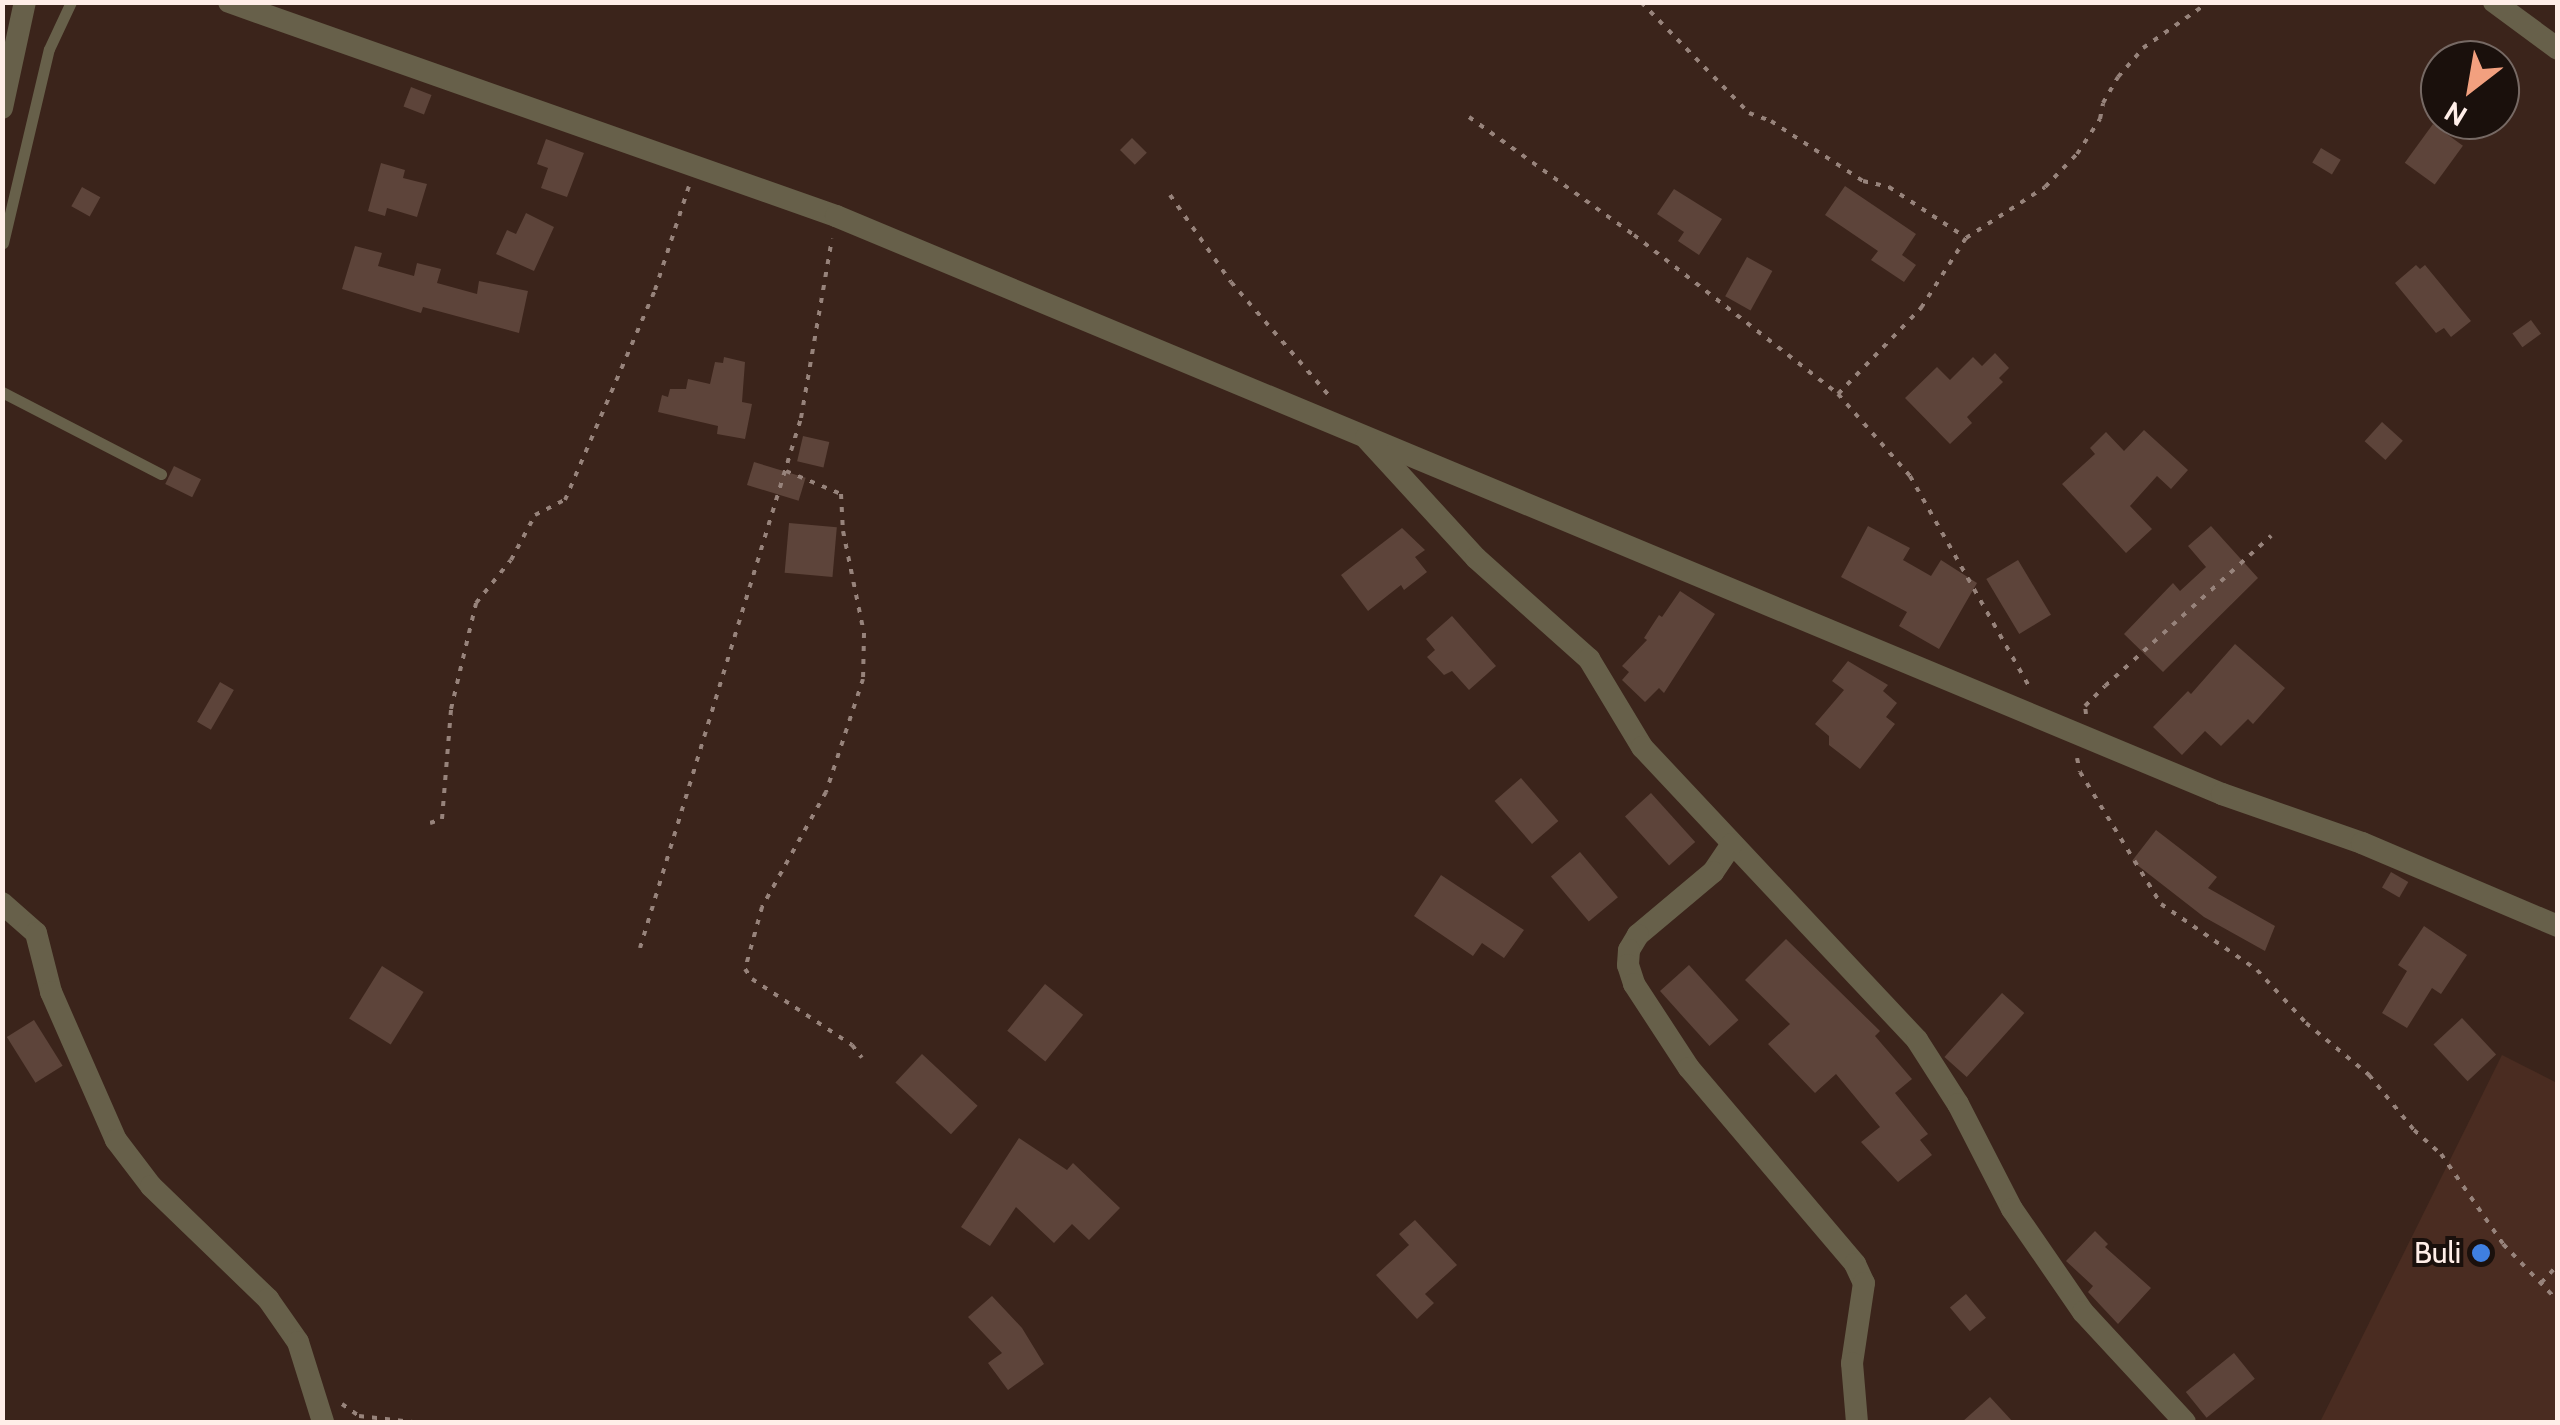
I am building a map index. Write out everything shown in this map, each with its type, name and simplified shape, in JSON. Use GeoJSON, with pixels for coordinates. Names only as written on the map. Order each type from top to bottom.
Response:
{"type":"FeatureCollection","features":[{"type":"Feature","properties":{"kind":"street"},"geometry":{"type":"LineString","coordinates":[[2,108],[24,2]]}},
{"type":"Feature","properties":{"kind":"street"},"geometry":{"type":"LineString","coordinates":[[229,2],[836,216],[1360,431],[2222,794],[2362,843],[2558,926]]}},
{"type":"Feature","properties":{"kind":"street"},"geometry":{"type":"LineString","coordinates":[[2494,2],[2557,48]]}},
{"type":"Feature","properties":{"kind":"street"},"geometry":{"type":"LineString","coordinates":[[1360,431],[1476,558],[1589,659],[1642,746],[1917,1040],[1958,1104],[2012,1209],[2083,1312],[2185,1422]]}},
{"type":"Feature","properties":{"kind":"street"},"geometry":{"type":"LineString","coordinates":[[1732,844],[1713,872],[1638,935],[1628,965],[1634,984],[1688,1068],[1855,1264],[1864,1283],[1864,1309],[1852,1363],[1857,1422]]}},
{"type":"Feature","properties":{"kind":"street"},"geometry":{"type":"LineString","coordinates":[[2,903],[36,933],[51,992],[116,1140],[150,1186],[268,1300],[298,1342],[323,1422]]}},
{"type":"Feature","properties":{"kind":"lane"},"geometry":{"type":"LineString","coordinates":[[3,243],[49,49],[72,2]]}},
{"type":"Feature","properties":{"kind":"lane"},"geometry":{"type":"LineString","coordinates":[[2,392],[161,474]]}},
{"type":"Feature","properties":{"kind":"path"},"geometry":{"type":"LineString","coordinates":[[1641,2],[1749,113],[1771,122],[1862,180],[1889,187],[1966,238]]}},
{"type":"Feature","properties":{"kind":"path"},"geometry":{"type":"LineString","coordinates":[[1838,394],[1921,308],[1966,238],[2059,174],[2100,118],[2103,103],[2118,78],[2143,48],[2209,2]]}},
{"type":"Feature","properties":{"kind":"path"},"geometry":{"type":"LineString","coordinates":[[1468,117],[1634,235],[1838,394],[1910,476],[2069,728],[2080,772],[2161,904],[2256,970],[2306,1023],[2369,1075],[2414,1130],[2442,1154],[2503,1244],[2558,1301]]}},
{"type":"Feature","properties":{"kind":"path"},"geometry":{"type":"LineString","coordinates":[[430,823],[442,819],[451,709],[476,603],[510,560],[535,515],[565,500],[655,290],[697,164]]}},
{"type":"Feature","properties":{"kind":"path"},"geometry":{"type":"LineString","coordinates":[[1170,195],[1231,282],[1334,402]]}},
{"type":"Feature","properties":{"kind":"path"},"geometry":{"type":"LineString","coordinates":[[640,948],[802,418],[836,216]]}},
{"type":"Feature","properties":{"kind":"path"},"geometry":{"type":"LineString","coordinates":[[785,471],[841,494],[843,531],[864,633],[863,679],[826,792],[762,907],[745,969],[752,979],[852,1045],[862,1058]]}},
{"type":"Feature","properties":{"kind":"path"},"geometry":{"type":"LineString","coordinates":[[2069,728],[2085,706],[2271,536]]}},
{"type":"Feature","properties":{"kind":"path"},"geometry":{"type":"LineString","coordinates":[[2541,1283],[2558,1265]]}},
{"type":"Feature","properties":{"kind":"path"},"geometry":{"type":"LineString","coordinates":[[309,1381],[367,1422]]}},
{"type":"Feature","properties":{"kind":"path"},"geometry":{"type":"LineString","coordinates":[[359,1416],[413,1422]]}},
{"type":"Feature","properties":{"kind":"shaded area","name":"Buli"},"geometry":{"type":"Polygon","coordinates":[[[2502,1055],[2557,1083],[2557,1422],[2320,1422],[2502,1055]]]}},
{"type":"Feature","properties":{"kind":"building"},"geometry":{"type":"Polygon","coordinates":[[[411,87],[432,95],[424,114],[403,107],[411,87]]]}},
{"type":"Feature","properties":{"kind":"building"},"geometry":{"type":"Polygon","coordinates":[[[1132,138],[1147,153],[1135,165],[1120,150],[1132,138]]]}},
{"type":"Feature","properties":{"kind":"building"},"geometry":{"type":"Polygon","coordinates":[[[546,139],[584,153],[567,197],[541,188],[548,168],[537,164],[546,139]]]}},
{"type":"Feature","properties":{"kind":"building"},"geometry":{"type":"Polygon","coordinates":[[[2421,140],[2455,140],[2463,146],[2435,185],[2405,163],[2421,140]]]}},
{"type":"Feature","properties":{"kind":"building"},"geometry":{"type":"Polygon","coordinates":[[[2321,148],[2341,160],[2332,174],[2312,163],[2321,148]]]}},
{"type":"Feature","properties":{"kind":"building"},"geometry":{"type":"Polygon","coordinates":[[[381,163],[405,170],[403,178],[427,184],[417,217],[387,208],[385,216],[368,211],[381,163]]]}},
{"type":"Feature","properties":{"kind":"building"},"geometry":{"type":"Polygon","coordinates":[[[1845,186],[1916,234],[1902,255],[1916,265],[1904,282],[1871,260],[1878,251],[1825,215],[1845,186]]]}},
{"type":"Feature","properties":{"kind":"building"},"geometry":{"type":"Polygon","coordinates":[[[82,187],[100,197],[90,216],[71,206],[82,187]]]}},
{"type":"Feature","properties":{"kind":"building"},"geometry":{"type":"Polygon","coordinates":[[[1674,189],[1722,219],[1699,255],[1678,241],[1684,232],[1657,214],[1674,189]]]}},
{"type":"Feature","properties":{"kind":"building"},"geometry":{"type":"Polygon","coordinates":[[[526,213],[554,227],[534,271],[496,254],[507,230],[516,234],[526,213]]]}},
{"type":"Feature","properties":{"kind":"building"},"geometry":{"type":"Polygon","coordinates":[[[355,246],[382,253],[378,266],[414,276],[417,263],[441,269],[437,283],[477,294],[479,281],[528,291],[519,333],[423,307],[421,313],[342,289],[355,246]]]}},
{"type":"Feature","properties":{"kind":"building"},"geometry":{"type":"Polygon","coordinates":[[[1747,257],[1772,271],[1751,310],[1725,296],[1747,257]]]}},
{"type":"Feature","properties":{"kind":"building"},"geometry":{"type":"Polygon","coordinates":[[[2416,265],[2420,269],[2425,265],[2471,321],[2451,337],[2444,328],[2436,333],[2395,283],[2416,265]]]}},
{"type":"Feature","properties":{"kind":"building"},"geometry":{"type":"Polygon","coordinates":[[[2531,320],[2541,334],[2522,347],[2512,334],[2531,320]]]}},
{"type":"Feature","properties":{"kind":"building"},"geometry":{"type":"Polygon","coordinates":[[[1995,353],[2009,368],[1999,378],[2003,382],[1967,417],[1972,423],[1950,444],[1905,398],[1937,367],[1950,380],[1973,357],[1982,366],[1995,353]]]}},
{"type":"Feature","properties":{"kind":"building"},"geometry":{"type":"Polygon","coordinates":[[[724,357],[745,362],[742,402],[752,404],[745,439],[717,434],[718,426],[658,412],[662,395],[668,397],[670,389],[686,389],[688,379],[710,384],[715,362],[723,363],[724,357]]]}},
{"type":"Feature","properties":{"kind":"building"},"geometry":{"type":"Polygon","coordinates":[[[2382,422],[2403,441],[2385,460],[2365,441],[2382,422]]]}},
{"type":"Feature","properties":{"kind":"building"},"geometry":{"type":"Polygon","coordinates":[[[2144,430],[2188,470],[2171,489],[2157,476],[2130,506],[2152,529],[2126,553],[2062,484],[2095,454],[2090,448],[2106,432],[2124,451],[2144,430]]]}},
{"type":"Feature","properties":{"kind":"building"},"geometry":{"type":"Polygon","coordinates":[[[803,436],[829,442],[823,467],[797,461],[803,436]]]}},
{"type":"Feature","properties":{"kind":"building"},"geometry":{"type":"Polygon","coordinates":[[[754,462],[806,478],[799,501],[747,485],[754,462]]]}},
{"type":"Feature","properties":{"kind":"building"},"geometry":{"type":"Polygon","coordinates":[[[174,466],[201,479],[192,497],[165,484],[174,466]]]}},
{"type":"Feature","properties":{"kind":"building"},"geometry":{"type":"Polygon","coordinates":[[[789,523],[837,527],[832,577],[785,573],[789,523]]]}},
{"type":"Feature","properties":{"kind":"building"},"geometry":{"type":"Polygon","coordinates":[[[1868,526],[1910,548],[1903,560],[1931,576],[1941,560],[1977,583],[1939,649],[1899,626],[1907,612],[1841,577],[1868,526]]]}},
{"type":"Feature","properties":{"kind":"building"},"geometry":{"type":"Polygon","coordinates":[[[2211,526],[2258,578],[2163,672],[2124,634],[2173,583],[2180,591],[2206,567],[2188,546],[2211,526]]]}},
{"type":"Feature","properties":{"kind":"building"},"geometry":{"type":"Polygon","coordinates":[[[1402,528],[1425,550],[1415,557],[1427,572],[1404,590],[1401,585],[1368,611],[1341,575],[1402,528]]]}},
{"type":"Feature","properties":{"kind":"building"},"geometry":{"type":"Polygon","coordinates":[[[2018,560],[2051,615],[2019,634],[1986,579],[2018,560]]]}},
{"type":"Feature","properties":{"kind":"building"},"geometry":{"type":"Polygon","coordinates":[[[1680,591],[1715,614],[1664,693],[1659,688],[1645,702],[1622,680],[1629,672],[1622,666],[1647,640],[1644,638],[1659,615],[1662,617],[1680,591]]]}},
{"type":"Feature","properties":{"kind":"building"},"geometry":{"type":"Polygon","coordinates":[[[1452,616],[1496,666],[1469,690],[1452,671],[1444,675],[1427,657],[1435,650],[1426,639],[1452,616]]]}},
{"type":"Feature","properties":{"kind":"building"},"geometry":{"type":"Polygon","coordinates":[[[2235,644],[2285,688],[2253,724],[2248,719],[2221,746],[2205,731],[2182,755],[2153,727],[2188,691],[2191,694],[2235,644]]]}},
{"type":"Feature","properties":{"kind":"building"},"geometry":{"type":"Polygon","coordinates":[[[1848,661],[1888,685],[1883,691],[1897,703],[1886,717],[1895,724],[1860,769],[1829,745],[1829,736],[1815,724],[1844,690],[1832,681],[1848,661]]]}},
{"type":"Feature","properties":{"kind":"building"},"geometry":{"type":"Polygon","coordinates":[[[220,682],[234,690],[211,730],[197,722],[220,682]]]}},
{"type":"Feature","properties":{"kind":"building"},"geometry":{"type":"Polygon","coordinates":[[[1521,778],[1558,821],[1532,844],[1495,801],[1521,778]]]}},
{"type":"Feature","properties":{"kind":"building"},"geometry":{"type":"Polygon","coordinates":[[[1651,793],[1695,842],[1669,865],[1625,816],[1651,793]]]}},
{"type":"Feature","properties":{"kind":"building"},"geometry":{"type":"Polygon","coordinates":[[[2156,830],[2217,877],[2208,888],[2275,926],[2265,951],[2204,917],[2132,861],[2156,830]]]}},
{"type":"Feature","properties":{"kind":"building"},"geometry":{"type":"Polygon","coordinates":[[[1580,852],[1618,897],[1589,922],[1551,876],[1580,852]]]}},
{"type":"Feature","properties":{"kind":"building"},"geometry":{"type":"Polygon","coordinates":[[[2391,872],[2408,882],[2399,898],[2382,888],[2391,872]]]}},
{"type":"Feature","properties":{"kind":"building"},"geometry":{"type":"Polygon","coordinates":[[[1441,875],[1524,930],[1504,958],[1482,943],[1473,956],[1414,916],[1441,875]]]}},
{"type":"Feature","properties":{"kind":"building"},"geometry":{"type":"Polygon","coordinates":[[[2424,926],[2467,955],[2441,994],[2432,988],[2407,1028],[2382,1013],[2407,971],[2398,965],[2424,926]]]}},
{"type":"Feature","properties":{"kind":"building"},"geometry":{"type":"Polygon","coordinates":[[[1786,939],[1880,1031],[1875,1036],[1912,1079],[1895,1093],[1928,1134],[1920,1140],[1932,1155],[1898,1182],[1861,1142],[1880,1127],[1836,1074],[1815,1093],[1768,1044],[1790,1024],[1745,980],[1786,939]]]}},
{"type":"Feature","properties":{"kind":"building"},"geometry":{"type":"Polygon","coordinates":[[[1689,965],[1739,1020],[1710,1046],[1660,991],[1689,965]]]}},
{"type":"Feature","properties":{"kind":"building"},"geometry":{"type":"Polygon","coordinates":[[[382,966],[424,992],[391,1045],[349,1019],[382,966]]]}},
{"type":"Feature","properties":{"kind":"building"},"geometry":{"type":"Polygon","coordinates":[[[1045,984],[1083,1015],[1045,1061],[1007,1031],[1045,984]]]}},
{"type":"Feature","properties":{"kind":"building"},"geometry":{"type":"Polygon","coordinates":[[[2002,993],[2024,1013],[1967,1077],[1944,1057],[2002,993]]]}},
{"type":"Feature","properties":{"kind":"building"},"geometry":{"type":"Polygon","coordinates":[[[2462,1018],[2496,1055],[2468,1081],[2433,1045],[2462,1018]]]}},
{"type":"Feature","properties":{"kind":"building"},"geometry":{"type":"Polygon","coordinates":[[[34,1020],[63,1066],[35,1083],[7,1037],[34,1020]]]}},
{"type":"Feature","properties":{"kind":"building"},"geometry":{"type":"Polygon","coordinates":[[[922,1054],[978,1106],[951,1134],[895,1083],[922,1054]]]}},
{"type":"Feature","properties":{"kind":"building"},"geometry":{"type":"Polygon","coordinates":[[[1019,1138],[1067,1170],[1073,1163],[1120,1208],[1089,1240],[1072,1224],[1054,1243],[1016,1207],[990,1246],[961,1227],[1019,1138]]]}},
{"type":"Feature","properties":{"kind":"building"},"geometry":{"type":"Polygon","coordinates":[[[1415,1220],[1457,1265],[1425,1294],[1434,1303],[1417,1319],[1376,1275],[1409,1245],[1399,1234],[1415,1220]]]}},
{"type":"Feature","properties":{"kind":"building"},"geometry":{"type":"Polygon","coordinates":[[[2095,1231],[2108,1244],[2105,1247],[2151,1288],[2118,1324],[2088,1292],[2093,1286],[2066,1261],[2095,1231]]]}},
{"type":"Feature","properties":{"kind":"building"},"geometry":{"type":"Polygon","coordinates":[[[1966,1294],[1986,1318],[1970,1331],[1950,1307],[1966,1294]]]}},
{"type":"Feature","properties":{"kind":"building"},"geometry":{"type":"Polygon","coordinates":[[[992,1296],[1022,1328],[1044,1364],[1008,1390],[988,1363],[1002,1353],[968,1317],[992,1296]]]}},
{"type":"Feature","properties":{"kind":"building"},"geometry":{"type":"Polygon","coordinates":[[[2234,1353],[2255,1379],[2207,1418],[2186,1392],[2234,1353]]]}},
{"type":"Feature","properties":{"kind":"building"},"geometry":{"type":"Polygon","coordinates":[[[1990,1397],[2013,1422],[1962,1422],[1990,1397]]]}},
{"type":"Feature","properties":{"kind":"place","name":"Buli"},"geometry":{"type":"Point","coordinates":[2481,1253]}}]}
